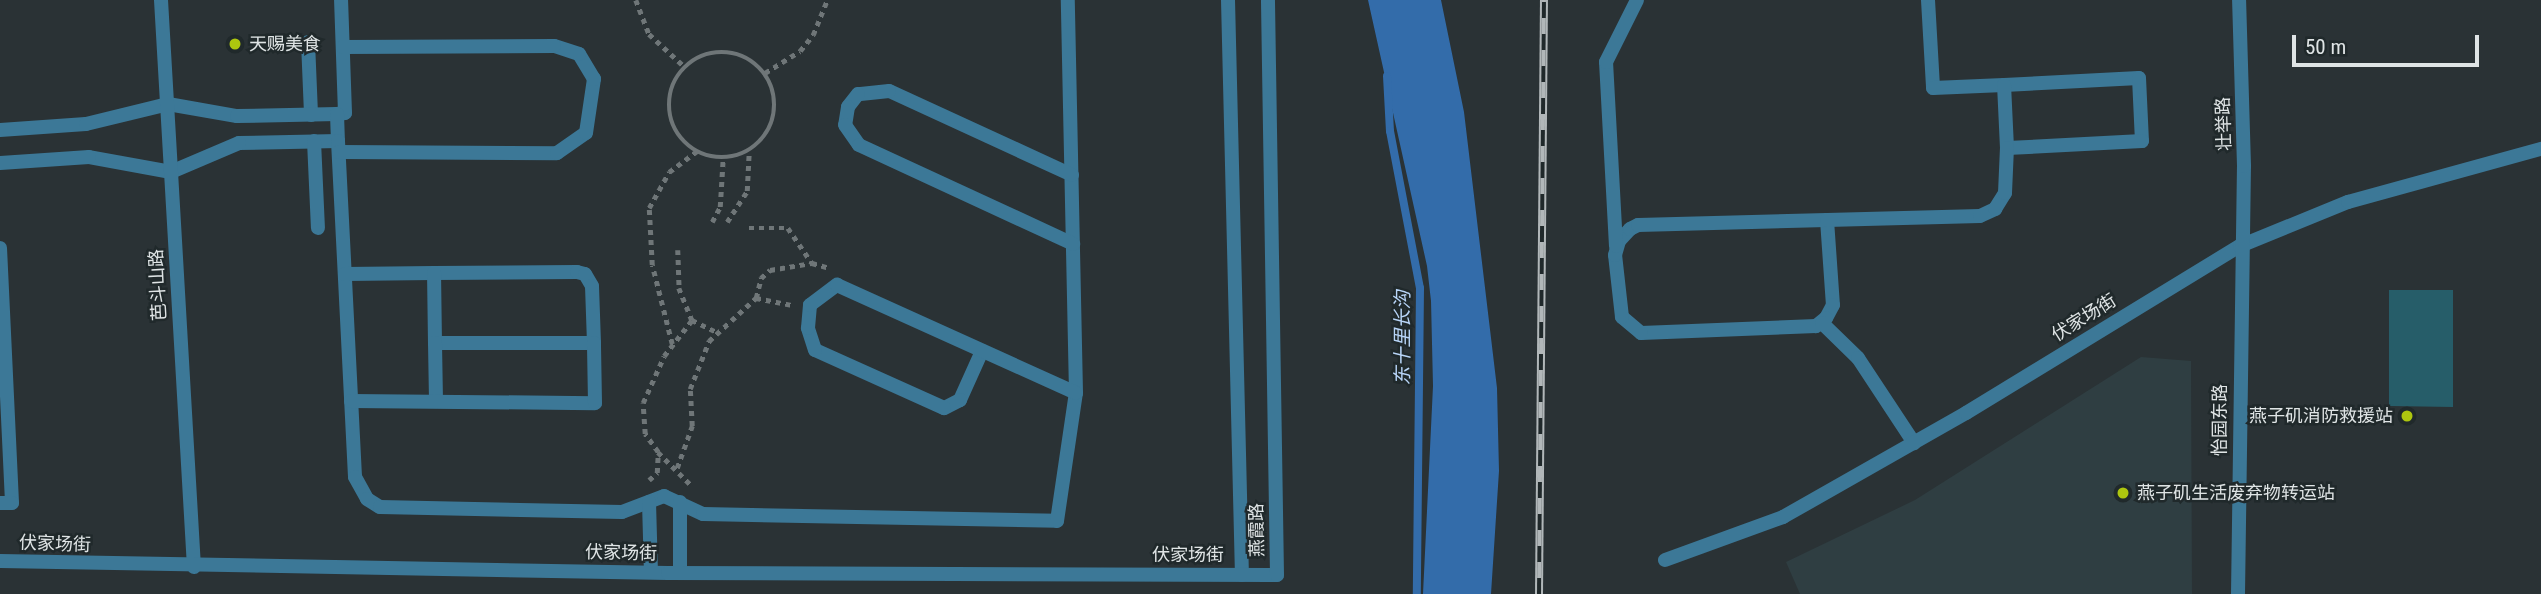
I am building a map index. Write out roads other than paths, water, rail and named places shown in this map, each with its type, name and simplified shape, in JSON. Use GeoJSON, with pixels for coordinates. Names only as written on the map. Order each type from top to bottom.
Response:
{"type":"FeatureCollection","features":[{"type":"Feature","properties":{"kind":"street","name":"芭斗山路"},"geometry":{"type":"LineString","coordinates":[[161,0],[194,567]]}},
{"type":"Feature","properties":{"kind":"street"},"geometry":{"type":"LineString","coordinates":[[0,130],[86,124],[167,104],[237,116],[345,113],[341,0]]}},
{"type":"Feature","properties":{"kind":"street"},"geometry":{"type":"LineString","coordinates":[[337,114],[355,477],[367,499],[380,507],[622,512],[664,496],[703,514],[1057,521],[1076,393],[1068,0]]}},
{"type":"Feature","properties":{"kind":"street","name":"燕霞路"},"geometry":{"type":"LineString","coordinates":[[1228,0],[1242,575],[1277,575],[1268,0]]}},
{"type":"Feature","properties":{"kind":"street"},"geometry":{"type":"LineString","coordinates":[[1637,0],[1606,62],[1620,309],[1627,324],[1641,333],[1810,328],[1822,323],[1832,305],[1827,220]]}},
{"type":"Feature","properties":{"kind":"street"},"geometry":{"type":"LineString","coordinates":[[1928,0],[1933,88],[2139,78],[2142,141],[2007,148]]}},
{"type":"Feature","properties":{"kind":"street","name":"壮举路"},"geometry":{"type":"LineString","coordinates":[[2239,0],[2244,166],[2240,246]]}},
{"type":"Feature","properties":{"kind":"street"},"geometry":{"type":"LineString","coordinates":[[308,43],[311,115]]}},
{"type":"Feature","properties":{"kind":"street"},"geometry":{"type":"LineString","coordinates":[[0,163],[89,157],[171,172],[239,143],[313,141],[339,146],[557,153],[586,133],[593,79],[579,54],[554,46],[343,47]]}},
{"type":"Feature","properties":{"kind":"street"},"geometry":{"type":"LineString","coordinates":[[1616,248],[1623,234],[1638,225],[1988,213],[2005,193],[2007,148],[2004,85]]}},
{"type":"Feature","properties":{"kind":"street"},"geometry":{"type":"LineString","coordinates":[[1072,175],[889,91],[858,94],[848,107],[845,125],[859,145],[1073,244]]}},
{"type":"Feature","properties":{"kind":"street"},"geometry":{"type":"LineString","coordinates":[[313,141],[318,228]]}},
{"type":"Feature","properties":{"kind":"street","name":"伏家场街"},"geometry":{"type":"LineString","coordinates":[[1665,561],[1783,517],[1914,443],[2240,246],[2348,202],[2541,149]]}},
{"type":"Feature","properties":{"kind":"street","name":"怡园东路"},"geometry":{"type":"LineString","coordinates":[[2238,594],[2240,246]]}},
{"type":"Feature","properties":{"kind":"street"},"geometry":{"type":"LineString","coordinates":[[0,248],[3,382],[12,503],[0,503]]}},
{"type":"Feature","properties":{"kind":"street"},"geometry":{"type":"LineString","coordinates":[[434,273],[436,401]]}},
{"type":"Feature","properties":{"kind":"street"},"geometry":{"type":"LineString","coordinates":[[345,274],[585,274],[594,299],[596,402],[351,401]]}},
{"type":"Feature","properties":{"kind":"street"},"geometry":{"type":"LineString","coordinates":[[982,351],[960,400],[944,408],[815,350],[807,328],[810,305],[837,285],[1076,393]]}},
{"type":"Feature","properties":{"kind":"street"},"geometry":{"type":"LineString","coordinates":[[1822,323],[1858,358],[1914,443]]}},
{"type":"Feature","properties":{"kind":"street"},"geometry":{"type":"LineString","coordinates":[[435,343],[594,343]]}},
{"type":"Feature","properties":{"kind":"street"},"geometry":{"type":"LineString","coordinates":[[649,502],[650,572]]}},
{"type":"Feature","properties":{"kind":"street"},"geometry":{"type":"LineString","coordinates":[[680,502],[680,573]]}},
{"type":"Feature","properties":{"kind":"street","name":"伏家场街"},"geometry":{"type":"LineString","coordinates":[[0,561],[194,567],[680,573],[1242,575]]}},
{"type":"Feature","properties":{"kind":"water"},"geometry":{"type":"Polygon","coordinates":[[[1368,0],[1441,0],[1464,112],[1497,388],[1499,471],[1491,594],[1423,594],[1433,386],[1431,301],[1427,266],[1368,0]]]}},
{"type":"Feature","properties":{"kind":"waterway","name":"东十里长沟"},"geometry":{"type":"LineString","coordinates":[[1387,76],[1390,131],[1420,288],[1417,594]]}},
{"type":"Feature","properties":{"kind":"railway"},"geometry":{"type":"LineString","coordinates":[[1539,594],[1544,0]]}},
{"type":"Feature","properties":{"kind":"place","name":"天赐美食"},"geometry":{"type":"Point","coordinates":[235,44]}},
{"type":"Feature","properties":{"kind":"place","name":"燕子矶消防救援站"},"geometry":{"type":"Point","coordinates":[2407,416]}},
{"type":"Feature","properties":{"kind":"place","name":"燕子矶生活废弃物转运站"},"geometry":{"type":"Point","coordinates":[2123,493]}}]}
